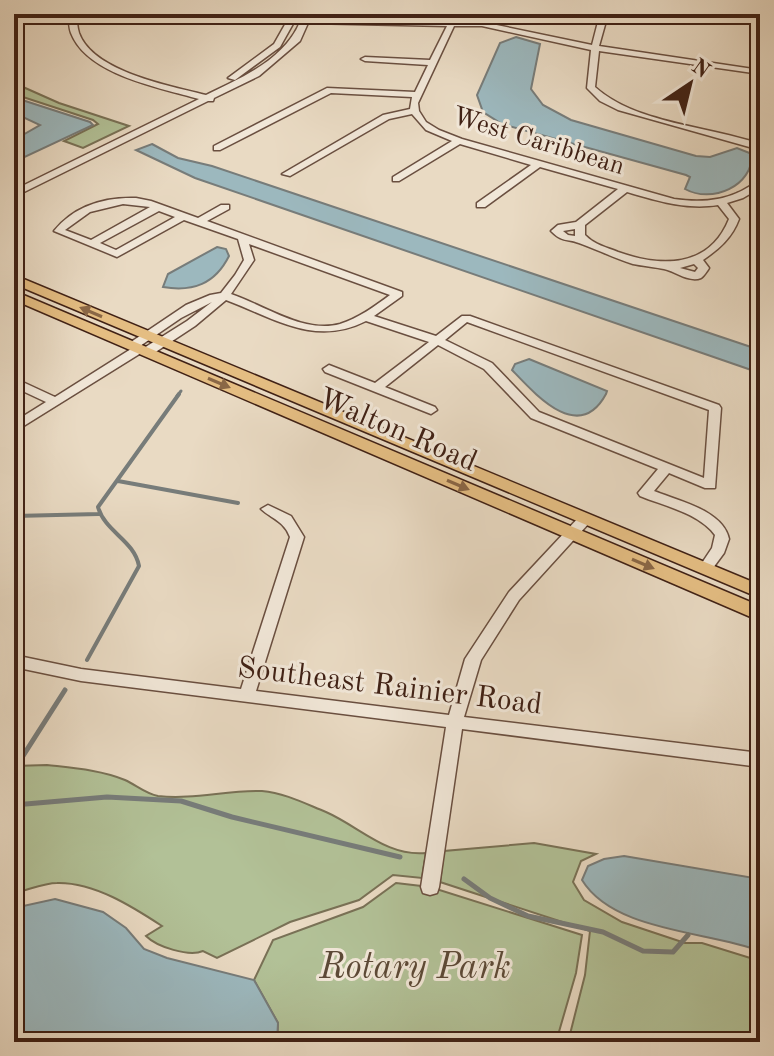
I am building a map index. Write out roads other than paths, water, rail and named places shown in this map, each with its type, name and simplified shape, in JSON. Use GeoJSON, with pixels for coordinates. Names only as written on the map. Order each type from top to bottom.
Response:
{"type":"FeatureCollection","features":[{"type":"Feature","properties":{"kind":"main road","name":"Walton Road"},"geometry":{"type":"LineString","coordinates":[[14,279],[146,345]]}},
{"type":"Feature","properties":{"kind":"main road","name":"Walton Road"},"geometry":{"type":"LineString","coordinates":[[14,295],[146,345],[578,526],[760,614]]}},
{"type":"Feature","properties":{"kind":"main road","name":"Walton Road"},"geometry":{"type":"LineString","coordinates":[[578,526],[705,569],[760,592]]}},
{"type":"Feature","properties":{"kind":"street"},"geometry":{"type":"LineString","coordinates":[[72,14],[73,33],[90,56],[117,70],[210,99]]}},
{"type":"Feature","properties":{"kind":"street","name":"West Caribbean"},"geometry":{"type":"LineString","coordinates":[[604,14],[595,48],[591,88],[598,98],[634,112],[760,147]]}},
{"type":"Feature","properties":{"kind":"street"},"geometry":{"type":"LineString","coordinates":[[14,183],[198,95],[258,60],[277,45],[294,16],[454,18],[595,48],[760,72]]}},
{"type":"Feature","properties":{"kind":"street"},"geometry":{"type":"LineString","coordinates":[[14,194],[256,74],[279,58],[297,39],[308,16]]}},
{"type":"Feature","properties":{"kind":"street","name":"West Caribbean"},"geometry":{"type":"LineString","coordinates":[[454,18],[417,95],[414,111],[428,127],[459,141],[683,203],[741,199],[760,184]]}},
{"type":"Feature","properties":{"kind":"street"},"geometry":{"type":"LineString","coordinates":[[365,59],[431,63]]}},
{"type":"Feature","properties":{"kind":"street"},"geometry":{"type":"LineString","coordinates":[[678,77],[679,62]]}},
{"type":"Feature","properties":{"kind":"street"},"geometry":{"type":"LineString","coordinates":[[217,148],[330,90],[417,95]]}},
{"type":"Feature","properties":{"kind":"street"},"geometry":{"type":"LineString","coordinates":[[287,174],[386,117],[414,111]]}},
{"type":"Feature","properties":{"kind":"street"},"geometry":{"type":"LineString","coordinates":[[396,179],[459,141]]}},
{"type":"Feature","properties":{"kind":"street"},"geometry":{"type":"LineString","coordinates":[[481,205],[538,164]]}},
{"type":"Feature","properties":{"kind":"street"},"geometry":{"type":"LineString","coordinates":[[625,189],[579,225],[567,225],[556,231],[565,238],[582,240],[634,260],[698,275],[704,268],[698,261],[732,226],[733,215],[721,202]]}},
{"type":"Feature","properties":{"kind":"street"},"geometry":{"type":"LineString","coordinates":[[184,216],[117,254],[59,231],[66,221],[115,201],[139,201],[184,216],[398,294],[367,317],[344,328],[310,329],[222,296]]}},
{"type":"Feature","properties":{"kind":"street"},"geometry":{"type":"LineString","coordinates":[[91,244],[158,207]]}},
{"type":"Feature","properties":{"kind":"street"},"geometry":{"type":"LineString","coordinates":[[199,222],[225,207]]}},
{"type":"Feature","properties":{"kind":"street"},"geometry":{"type":"LineString","coordinates":[[579,225],[582,240]]}},
{"type":"Feature","properties":{"kind":"street"},"geometry":{"type":"LineString","coordinates":[[14,428],[146,345],[214,309],[237,282],[249,260],[242,237]]}},
{"type":"Feature","properties":{"kind":"street"},"geometry":{"type":"LineString","coordinates":[[367,317],[435,342],[486,365],[535,415],[710,485],[715,408],[466,318],[435,342],[377,388]]}},
{"type":"Feature","properties":{"kind":"street"},"geometry":{"type":"LineString","coordinates":[[329,369],[431,410]]}},
{"type":"Feature","properties":{"kind":"street"},"geometry":{"type":"LineString","coordinates":[[14,382],[55,402]]}},
{"type":"Feature","properties":{"kind":"street"},"geometry":{"type":"LineString","coordinates":[[666,468],[645,493],[714,522],[722,533],[721,543],[705,569]]}},
{"type":"Feature","properties":{"kind":"street"},"geometry":{"type":"LineString","coordinates":[[247,694],[297,537],[294,525],[284,516],[268,509]]}},
{"type":"Feature","properties":{"kind":"street"},"geometry":{"type":"LineString","coordinates":[[430,887],[463,684],[485,637],[524,584],[578,526]]}},
{"type":"Feature","properties":{"kind":"street","name":"Southeast Rainier Road"},"geometry":{"type":"LineString","coordinates":[[14,661],[81,675],[760,760]]}},
{"type":"Feature","properties":{"kind":"water"},"geometry":{"type":"Polygon","coordinates":[[[516,37],[540,44],[531,89],[543,105],[571,120],[696,156],[710,157],[737,148],[752,154],[746,175],[729,189],[718,193],[696,193],[685,189],[690,177],[686,175],[502,124],[483,112],[477,95],[500,43],[516,37]]]}},
{"type":"Feature","properties":{"kind":"water"},"geometry":{"type":"Polygon","coordinates":[[[16,98],[93,125],[14,162],[14,140],[40,125],[14,113],[16,98]]]}},
{"type":"Feature","properties":{"kind":"water"},"geometry":{"type":"Polygon","coordinates":[[[152,144],[178,158],[212,166],[760,350],[760,373],[195,178],[136,150],[152,144]]]}},
{"type":"Feature","properties":{"kind":"water"},"geometry":{"type":"Polygon","coordinates":[[[217,247],[226,249],[229,256],[210,279],[193,287],[163,287],[168,274],[217,247]]]}},
{"type":"Feature","properties":{"kind":"water"},"geometry":{"type":"Polygon","coordinates":[[[529,359],[607,391],[606,394],[595,408],[583,415],[558,410],[545,402],[512,370],[515,364],[529,359]]]}},
{"type":"Feature","properties":{"kind":"water"},"geometry":{"type":"Polygon","coordinates":[[[624,856],[760,879],[760,951],[639,920],[597,897],[582,880],[588,866],[604,859],[624,856]]]}},
{"type":"Feature","properties":{"kind":"water"},"geometry":{"type":"Polygon","coordinates":[[[55,899],[103,912],[126,928],[144,949],[167,958],[254,980],[278,1023],[277,1042],[14,1042],[14,908],[55,899]]]}},
{"type":"Feature","properties":{"kind":"waterway"},"geometry":{"type":"LineString","coordinates":[[177,396],[181,391]]}},
{"type":"Feature","properties":{"kind":"waterway"},"geometry":{"type":"LineString","coordinates":[[87,660],[139,566],[131,549],[107,523],[98,507],[179,394]]}},
{"type":"Feature","properties":{"kind":"waterway"},"geometry":{"type":"LineString","coordinates":[[118,481],[238,503]]}},
{"type":"Feature","properties":{"kind":"waterway"},"geometry":{"type":"LineString","coordinates":[[14,516],[99,514]]}},
{"type":"Feature","properties":{"kind":"waterway"},"geometry":{"type":"LineString","coordinates":[[14,770],[65,690]]}},
{"type":"Feature","properties":{"kind":"waterway"},"geometry":{"type":"LineString","coordinates":[[14,805],[107,797],[181,801],[232,817],[400,857]]}},
{"type":"Feature","properties":{"kind":"waterway"},"geometry":{"type":"LineString","coordinates":[[464,879],[490,898],[528,916],[603,932],[643,951],[673,952],[688,935]]}},
{"type":"Feature","properties":{"kind":"park label","name":"Rotary Park"},"geometry":{"type":"Point","coordinates":[415,965]}}]}
